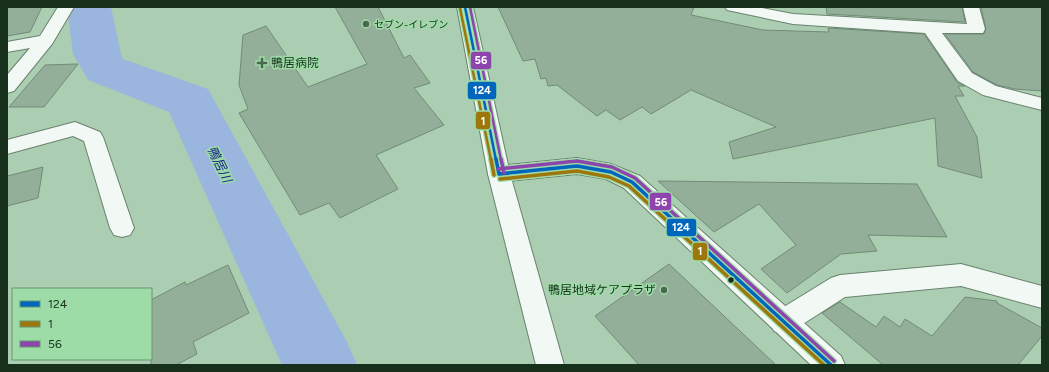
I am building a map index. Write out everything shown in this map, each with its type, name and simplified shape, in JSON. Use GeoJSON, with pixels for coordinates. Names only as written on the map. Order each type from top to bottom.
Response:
{"type":"FeatureCollection","features":[{"type":"Feature","properties":{"kind":"street"},"geometry":{"type":"LineString","coordinates":[[7,87],[46,40],[66,7]]}},
{"type":"Feature","properties":{"kind":"street"},"geometry":{"type":"LineString","coordinates":[[465,7],[499,174],[550,365]]}},
{"type":"Feature","properties":{"kind":"street"},"geometry":{"type":"LineString","coordinates":[[733,7],[804,13],[930,28],[977,29],[971,7]]}},
{"type":"Feature","properties":{"kind":"street"},"geometry":{"type":"LineString","coordinates":[[930,28],[965,77],[990,91],[1042,104]]}},
{"type":"Feature","properties":{"kind":"street"},"geometry":{"type":"LineString","coordinates":[[7,47],[46,40]]}},
{"type":"Feature","properties":{"kind":"street"},"geometry":{"type":"LineString","coordinates":[[7,147],[75,129],[93,137],[122,228]]}},
{"type":"Feature","properties":{"kind":"street"},"geometry":{"type":"LineString","coordinates":[[499,174],[577,166],[611,172],[632,182],[830,365]]}},
{"type":"Feature","properties":{"kind":"street"},"geometry":{"type":"LineString","coordinates":[[783,322],[840,286],[961,275],[1042,297]]}},
{"type":"Feature","properties":{"kind":"building"},"geometry":{"type":"Polygon","coordinates":[[[7,7],[42,7],[30,32],[7,36],[7,7]]]}},
{"type":"Feature","properties":{"kind":"building"},"geometry":{"type":"Polygon","coordinates":[[[335,7],[378,7],[404,58],[410,55],[430,83],[414,88],[444,125],[376,155],[398,189],[340,218],[329,203],[300,215],[239,113],[248,109],[239,85],[243,35],[266,26],[308,87],[367,64],[335,7]]]}},
{"type":"Feature","properties":{"kind":"building"},"geometry":{"type":"Polygon","coordinates":[[[498,7],[694,7],[691,15],[763,30],[829,32],[828,28],[924,34],[957,82],[965,86],[958,86],[964,96],[955,96],[977,137],[982,178],[938,166],[935,118],[733,159],[729,142],[776,127],[691,90],[651,114],[642,107],[620,120],[606,110],[597,116],[557,85],[548,86],[546,78],[541,79],[535,59],[523,61],[498,7]]]}},
{"type":"Feature","properties":{"kind":"building"},"geometry":{"type":"Polygon","coordinates":[[[826,7],[962,7],[965,22],[827,14],[826,7]]]}},
{"type":"Feature","properties":{"kind":"building"},"geometry":{"type":"Polygon","coordinates":[[[981,7],[1042,7],[1042,91],[1015,89],[997,85],[973,72],[945,34],[984,34],[986,29],[981,7]]]}},
{"type":"Feature","properties":{"kind":"building"},"geometry":{"type":"Polygon","coordinates":[[[78,64],[44,107],[9,107],[45,65],[78,64]]]}},
{"type":"Feature","properties":{"kind":"building"},"geometry":{"type":"Polygon","coordinates":[[[43,167],[38,198],[7,206],[7,176],[43,167]]]}},
{"type":"Feature","properties":{"kind":"building"},"geometry":{"type":"Polygon","coordinates":[[[658,181],[917,184],[947,237],[868,235],[877,251],[841,254],[787,293],[761,269],[796,245],[759,204],[714,232],[658,181]]]}},
{"type":"Feature","properties":{"kind":"building","name":"鴨居地域ケアプラザ"},"geometry":{"type":"Polygon","coordinates":[[[669,264],[776,365],[639,365],[595,316],[669,264]]]}},
{"type":"Feature","properties":{"kind":"building"},"geometry":{"type":"Polygon","coordinates":[[[228,265],[249,313],[193,342],[197,354],[176,365],[151,365],[152,299],[185,282],[186,285],[228,265]]]}},
{"type":"Feature","properties":{"kind":"building"},"geometry":{"type":"Polygon","coordinates":[[[965,297],[997,301],[997,303],[1042,328],[1042,336],[1018,365],[883,365],[822,313],[840,302],[876,327],[884,316],[900,327],[905,319],[932,336],[965,297]]]}},
{"type":"Feature","properties":{"kind":"waterway","name":"鴨居川"},"geometry":{"type":"LineString","coordinates":[[89,7],[97,54],[105,69],[190,101],[320,365]]}},
{"type":"Feature","properties":{"kind":"transit line","name":"124"},"geometry":{"type":"LineString","coordinates":[[465,7],[499,174]]}},
{"type":"Feature","properties":{"kind":"transit line","name":"56"},"geometry":{"type":"LineString","coordinates":[[470,7],[504,173]]}},
{"type":"Feature","properties":{"kind":"transit line","name":"1"},"geometry":{"type":"LineString","coordinates":[[460,8],[494,175]]}},
{"type":"Feature","properties":{"kind":"transit line","name":"56"},"geometry":{"type":"LineString","coordinates":[[498,169],[577,161],[612,167],[635,178],[834,361]]}},
{"type":"Feature","properties":{"kind":"transit line","name":"124"},"geometry":{"type":"LineString","coordinates":[[499,174],[577,166],[611,172],[632,182],[831,365]]}},
{"type":"Feature","properties":{"kind":"transit line","name":"1"},"geometry":{"type":"LineString","coordinates":[[500,179],[577,171],[609,177],[629,186],[824,365]]}},
{"type":"Feature","properties":{"kind":"place","name":"セブン-イレブン"},"geometry":{"type":"Point","coordinates":[366,24]}},
{"type":"Feature","properties":{"kind":"place","name":"鴨居病院"},"geometry":{"type":"Point","coordinates":[262,63]}},
{"type":"Feature","properties":{"kind":"place","name":"鴨居地域ケアプラザ"},"geometry":{"type":"Point","coordinates":[664,290]}}]}
